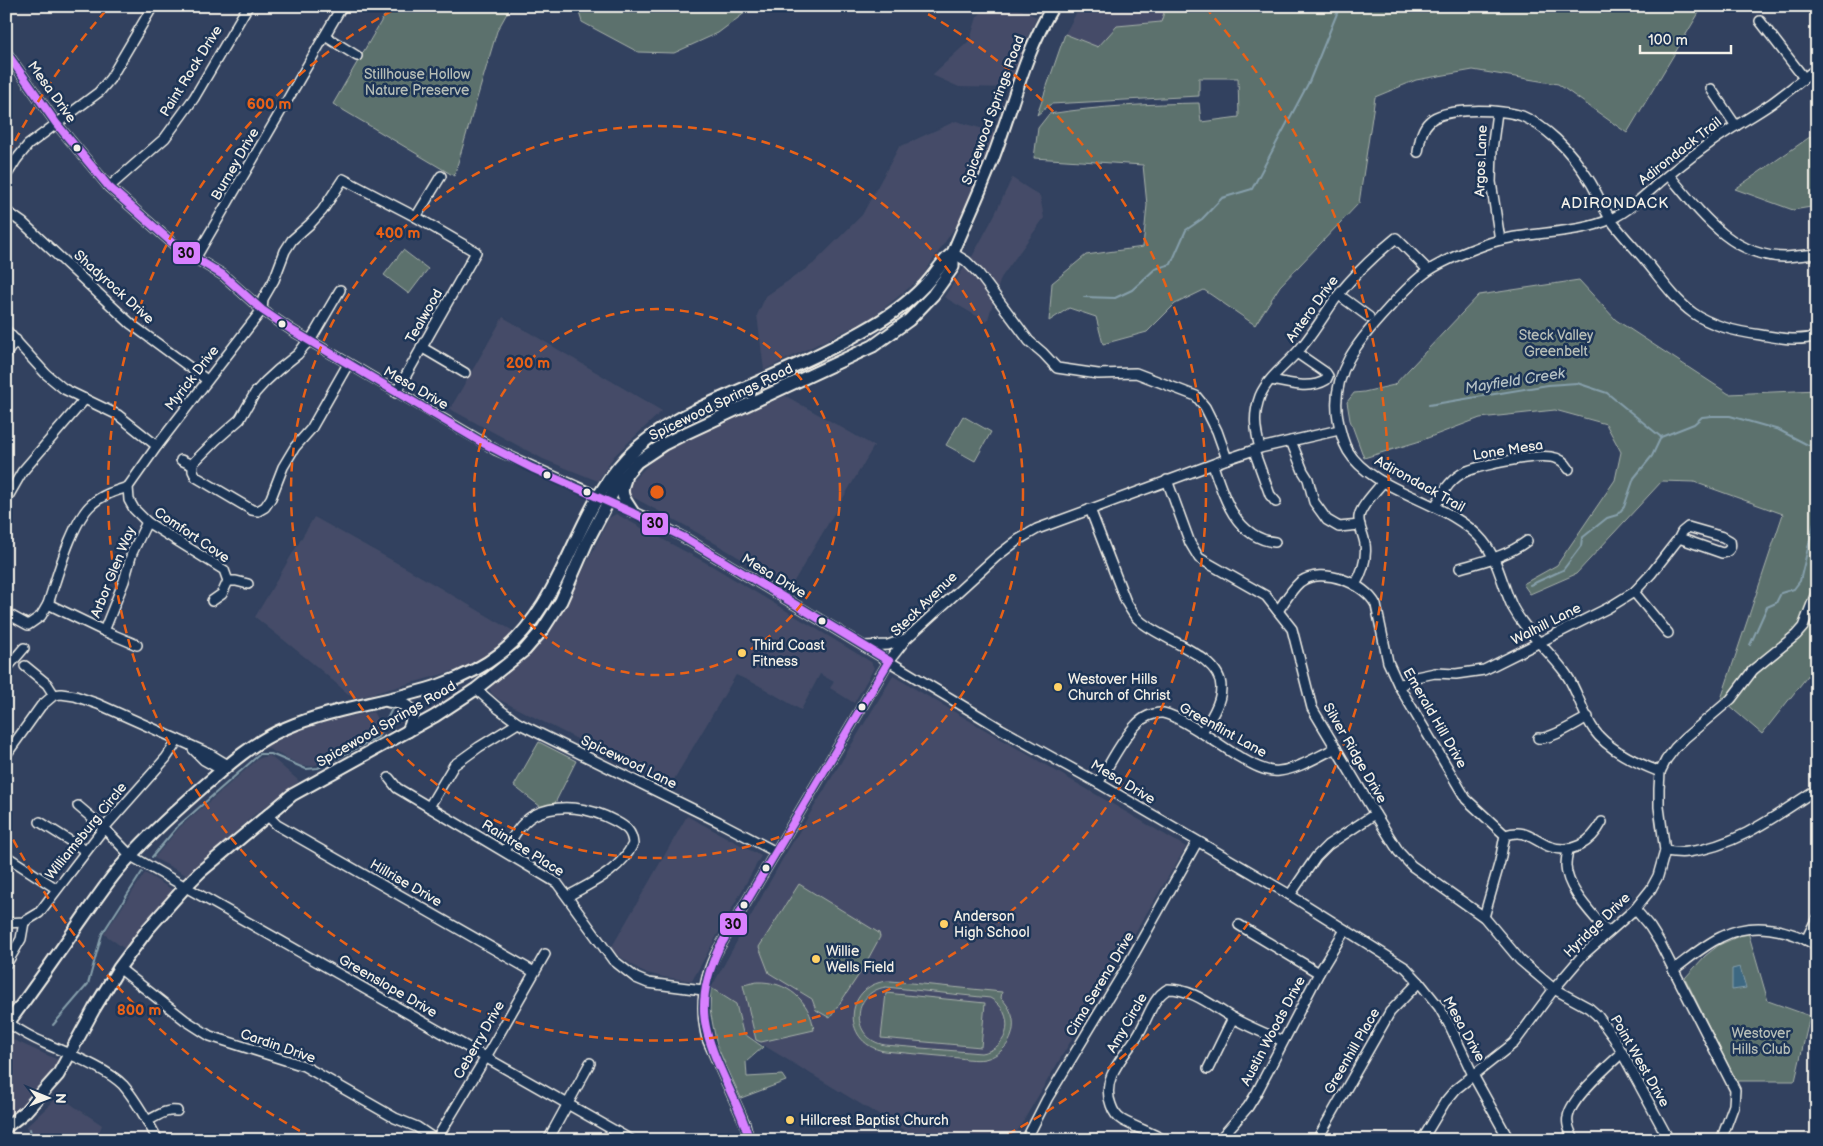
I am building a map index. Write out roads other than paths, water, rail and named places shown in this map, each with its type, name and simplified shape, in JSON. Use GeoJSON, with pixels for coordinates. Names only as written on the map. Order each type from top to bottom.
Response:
{"type":"FeatureCollection","features":[{"type":"Feature","properties":{"kind":"main road","name":"Spicewood Springs Road"},"geometry":{"type":"LineString","coordinates":[[6,1127],[44,1093],[58,1075],[119,968],[148,929],[186,886],[292,795],[435,716],[476,689],[523,652],[551,619],[561,601],[587,542],[603,498],[647,454],[705,424],[873,346],[909,320],[933,295],[954,267],[953,252],[994,157],[1029,53],[1039,30],[1053,6]]}},
{"type":"Feature","properties":{"kind":"main road","name":"Spicewood Springs Road"},"geometry":{"type":"LineString","coordinates":[[7,1025],[109,882],[162,822],[225,767],[264,739],[285,728],[327,714],[449,682],[486,664],[529,626],[550,595],[603,498],[618,466],[639,446],[676,419],[873,326],[914,296],[934,275],[942,261],[953,252]]}},
{"type":"Feature","properties":{"kind":"main road"},"geometry":{"type":"LineString","coordinates":[[873,326],[876,334],[873,346]]}},
{"type":"Feature","properties":{"kind":"main road"},"geometry":{"type":"LineString","coordinates":[[705,424],[704,412],[713,408],[714,402]]}},
{"type":"Feature","properties":{"kind":"main road"},"geometry":{"type":"LineString","coordinates":[[627,473],[622,496],[632,512]]}},
{"type":"Feature","properties":{"kind":"main road"},"geometry":{"type":"LineString","coordinates":[[476,689],[482,677],[504,657],[515,640]]}},
{"type":"Feature","properties":{"kind":"main road"},"geometry":{"type":"LineString","coordinates":[[472,672],[476,689]]}},
{"type":"Feature","properties":{"kind":"main road"},"geometry":{"type":"LineString","coordinates":[[449,682],[470,684],[476,689]]}},
{"type":"Feature","properties":{"kind":"main road"},"geometry":{"type":"LineString","coordinates":[[382,700],[403,703],[409,708],[412,721],[408,731]]}},
{"type":"Feature","properties":{"kind":"street"},"geometry":{"type":"LineString","coordinates":[[6,176],[28,145],[99,92],[110,79],[153,6]]}},
{"type":"Feature","properties":{"kind":"street","name":"Paint Rock Drive"},"geometry":{"type":"LineString","coordinates":[[109,187],[165,138],[194,98],[248,6]]}},
{"type":"Feature","properties":{"kind":"street","name":"Burney Drive"},"geometry":{"type":"LineString","coordinates":[[196,257],[342,6]]}},
{"type":"Feature","properties":{"kind":"street"},"geometry":{"type":"LineString","coordinates":[[1760,21],[1804,78]]}},
{"type":"Feature","properties":{"kind":"street"},"geometry":{"type":"LineString","coordinates":[[325,36],[357,56]]}},
{"type":"Feature","properties":{"kind":"street","name":"Mesa Drive"},"geometry":{"type":"LineString","coordinates":[[6,52],[56,123],[109,187],[158,232],[227,278],[262,310],[396,393],[506,456],[603,498],[683,537],[1001,729],[1290,895],[1406,968],[1420,982],[1450,1026],[1473,1075],[1509,1140]]}},
{"type":"Feature","properties":{"kind":"street","name":"Adirondack Trail"},"geometry":{"type":"LineString","coordinates":[[1660,772],[1611,747],[1593,729],[1575,688],[1566,673],[1525,626],[1513,608],[1494,558],[1485,543],[1466,524],[1383,482],[1356,462],[1347,450],[1339,430],[1336,408],[1337,391],[1348,359],[1399,296],[1428,270],[1466,252],[1500,240],[1579,228],[1611,219],[1630,208],[1711,142],[1772,102],[1817,68]]}},
{"type":"Feature","properties":{"kind":"street"},"geometry":{"type":"LineString","coordinates":[[1711,89],[1736,126]]}},
{"type":"Feature","properties":{"kind":"street"},"geometry":{"type":"LineString","coordinates":[[1418,152],[1424,128],[1435,116],[1449,113],[1497,112],[1521,116],[1533,122],[1556,139],[1578,162],[1611,219],[1657,275],[1694,314],[1719,326],[1738,332],[1792,339],[1817,336]]}},
{"type":"Feature","properties":{"kind":"street","name":"Argos Lane"},"geometry":{"type":"LineString","coordinates":[[1497,112],[1492,150],[1491,182],[1500,240]]}},
{"type":"Feature","properties":{"kind":"street"},"geometry":{"type":"LineString","coordinates":[[1669,175],[1712,225],[1731,240],[1756,252],[1772,255],[1785,257],[1817,254]]}},
{"type":"Feature","properties":{"kind":"street"},"geometry":{"type":"LineString","coordinates":[[416,217],[441,176]]}},
{"type":"Feature","properties":{"kind":"street","name":"Myrick Drive"},"geometry":{"type":"LineString","coordinates":[[128,487],[143,464],[262,310],[263,299],[274,280],[285,250],[292,240],[322,211],[343,179],[416,217]]}},
{"type":"Feature","properties":{"kind":"street","name":"Shadyrock Drive"},"geometry":{"type":"LineString","coordinates":[[6,211],[23,223],[132,324],[207,380]]}},
{"type":"Feature","properties":{"kind":"street","name":"Tealwood"},"geometry":{"type":"LineString","coordinates":[[396,393],[476,252],[416,217]]}},
{"type":"Feature","properties":{"kind":"street","name":"Antero Drive"},"geometry":{"type":"LineString","coordinates":[[1276,502],[1270,495],[1257,450],[1254,418],[1261,394],[1271,380],[1297,353],[1339,295],[1366,264],[1396,238],[1428,270]]}},
{"type":"Feature","properties":{"kind":"street"},"geometry":{"type":"LineString","coordinates":[[953,252],[966,261],[979,274],[1029,342],[1043,353],[1056,368],[1098,374],[1136,373],[1196,396],[1205,407],[1217,431],[1227,459]]}},
{"type":"Feature","properties":{"kind":"street"},"geometry":{"type":"LineString","coordinates":[[192,465],[240,419],[255,393],[265,382],[298,354],[310,341],[340,290]]}},
{"type":"Feature","properties":{"kind":"street"},"geometry":{"type":"LineString","coordinates":[[1339,295],[1369,317]]}},
{"type":"Feature","properties":{"kind":"street"},"geometry":{"type":"LineString","coordinates":[[6,330],[46,374],[64,389],[118,415],[157,446]]}},
{"type":"Feature","properties":{"kind":"street"},"geometry":{"type":"LineString","coordinates":[[6,354],[16,340]]}},
{"type":"Feature","properties":{"kind":"street"},"geometry":{"type":"LineString","coordinates":[[422,347],[465,373]]}},
{"type":"Feature","properties":{"kind":"street"},"geometry":{"type":"LineString","coordinates":[[1271,380],[1306,385],[1326,380],[1328,376],[1326,373],[1297,353]]}},
{"type":"Feature","properties":{"kind":"street"},"geometry":{"type":"LineString","coordinates":[[192,465],[196,477],[244,506],[258,511],[265,508],[283,467],[295,447],[311,429],[348,364]]}},
{"type":"Feature","properties":{"kind":"street"},"geometry":{"type":"LineString","coordinates":[[6,500],[22,472],[86,399]]}},
{"type":"Feature","properties":{"kind":"street","name":"Steck Avenue"},"geometry":{"type":"LineString","coordinates":[[749,1140],[745,1124],[707,1039],[703,1016],[703,990],[708,969],[889,661],[906,639],[996,556],[1037,529],[1227,459],[1339,430]]}},
{"type":"Feature","properties":{"kind":"street"},"geometry":{"type":"LineString","coordinates":[[1291,441],[1302,471],[1308,479],[1314,502],[1327,520],[1338,527],[1360,524]]}},
{"type":"Feature","properties":{"kind":"street","name":"Lone Mesa"},"geometry":{"type":"LineString","coordinates":[[1435,507],[1442,493],[1451,482],[1478,466],[1541,456],[1559,459],[1565,462],[1569,469]]}},
{"type":"Feature","properties":{"kind":"street"},"geometry":{"type":"LineString","coordinates":[[181,460],[192,465]]}},
{"type":"Feature","properties":{"kind":"street"},"geometry":{"type":"LineString","coordinates":[[1213,465],[1228,507],[1240,523],[1256,537],[1275,542]]}},
{"type":"Feature","properties":{"kind":"street","name":"Silver Ridge Drive"},"geometry":{"type":"LineString","coordinates":[[1167,480],[1190,542],[1199,558],[1266,596],[1292,629],[1312,708],[1375,814],[1406,860],[1484,917],[1520,960],[1554,989]]}},
{"type":"Feature","properties":{"kind":"street"},"geometry":{"type":"LineString","coordinates":[[1355,585],[1363,566],[1365,554],[1365,544],[1359,516],[1383,482]]}},
{"type":"Feature","properties":{"kind":"street"},"geometry":{"type":"LineString","coordinates":[[6,613],[28,625],[41,616],[48,604],[78,521],[91,504],[100,498],[128,487]]}},
{"type":"Feature","properties":{"kind":"street","name":"Comfort Cove"},"geometry":{"type":"LineString","coordinates":[[128,487],[129,500],[134,510],[148,522],[224,570],[228,581],[226,589],[212,601]]}},
{"type":"Feature","properties":{"kind":"street"},"geometry":{"type":"LineString","coordinates":[[1090,509],[1126,602],[1132,612],[1139,621],[1205,660],[1214,668],[1217,674],[1221,687],[1220,695],[1201,733]]}},
{"type":"Feature","properties":{"kind":"street","name":"Arbor Glen Way"},"geometry":{"type":"LineString","coordinates":[[104,631],[124,580],[132,553],[148,522]]}},
{"type":"Feature","properties":{"kind":"street","name":"Walhill Lane"},"geometry":{"type":"LineString","coordinates":[[1399,686],[1416,677],[1435,673],[1456,674],[1484,670],[1608,608],[1634,592],[1688,526],[1723,537],[1730,541],[1731,545],[1726,552],[1722,553],[1679,538]]}},
{"type":"Feature","properties":{"kind":"street"},"geometry":{"type":"LineString","coordinates":[[1460,568],[1517,549],[1527,541]]}},
{"type":"Feature","properties":{"kind":"street","name":"Emerald Hill Drive"},"geometry":{"type":"LineString","coordinates":[[1278,611],[1301,581],[1312,577],[1332,576],[1355,585],[1373,600],[1376,605],[1388,662],[1399,686],[1466,799],[1505,835]]}},
{"type":"Feature","properties":{"kind":"street"},"geometry":{"type":"LineString","coordinates":[[228,581],[248,584]]}},
{"type":"Feature","properties":{"kind":"street","name":"Hyridge Drive"},"geometry":{"type":"LineString","coordinates":[[1422,1140],[1445,1102],[1456,1089],[1514,1043],[1554,989],[1583,955],[1607,932],[1635,910],[1658,876],[1665,851],[1659,807],[1660,772],[1674,748],[1731,699],[1763,660],[1796,635],[1803,627],[1817,591]]}},
{"type":"Feature","properties":{"kind":"street"},"geometry":{"type":"LineString","coordinates":[[1634,592],[1668,632]]}},
{"type":"Feature","properties":{"kind":"street"},"geometry":{"type":"LineString","coordinates":[[48,604],[137,645]]}},
{"type":"Feature","properties":{"kind":"street"},"geometry":{"type":"LineString","coordinates":[[862,646],[888,645],[906,639]]}},
{"type":"Feature","properties":{"kind":"street"},"geometry":{"type":"LineString","coordinates":[[6,669],[24,648]]}},
{"type":"Feature","properties":{"kind":"street"},"geometry":{"type":"LineString","coordinates":[[25,666],[47,684],[54,695]]}},
{"type":"Feature","properties":{"kind":"street","name":"Spicewood Lane"},"geometry":{"type":"LineString","coordinates":[[476,689],[518,723],[776,852]]}},
{"type":"Feature","properties":{"kind":"street"},"geometry":{"type":"LineString","coordinates":[[6,755],[41,706],[54,695],[61,694],[75,696],[210,754],[225,767]]}},
{"type":"Feature","properties":{"kind":"street","name":"Greenflint Lane"},"geometry":{"type":"LineString","coordinates":[[1098,783],[1134,726],[1143,718],[1153,714],[1162,713],[1201,733],[1250,763],[1278,772],[1295,767],[1336,748]]}},
{"type":"Feature","properties":{"kind":"street"},"geometry":{"type":"LineString","coordinates":[[1538,738],[1543,739],[1588,717]]}},
{"type":"Feature","properties":{"kind":"street"},"geometry":{"type":"LineString","coordinates":[[429,807],[454,765],[518,723]]}},
{"type":"Feature","properties":{"kind":"street","name":"Williamsburg Circle"},"geometry":{"type":"LineString","coordinates":[[24,922],[39,913],[104,828],[166,758],[178,740]]}},
{"type":"Feature","properties":{"kind":"street","name":"Raintree Place"},"geometry":{"type":"LineString","coordinates":[[390,778],[397,788],[558,883],[606,952],[623,969],[648,983],[703,990]]}},
{"type":"Feature","properties":{"kind":"street"},"geometry":{"type":"LineString","coordinates":[[1665,851],[1687,852],[1706,848],[1749,833],[1817,789]]}},
{"type":"Feature","properties":{"kind":"street","name":"Greenslope Drive"},"geometry":{"type":"LineString","coordinates":[[78,806],[104,828],[131,856],[568,1103],[615,1136],[631,1140]]}},
{"type":"Feature","properties":{"kind":"street"},"geometry":{"type":"LineString","coordinates":[[505,851],[513,836],[525,821],[544,811],[580,808],[593,811],[626,827],[631,832],[633,844],[628,855],[610,872],[568,896]]}},
{"type":"Feature","properties":{"kind":"street"},"geometry":{"type":"LineString","coordinates":[[1290,895],[1316,857],[1328,844],[1375,814]]}},
{"type":"Feature","properties":{"kind":"street","name":"Hillrise Drive"},"geometry":{"type":"LineString","coordinates":[[267,815],[276,825],[534,972]]}},
{"type":"Feature","properties":{"kind":"street"},"geometry":{"type":"LineString","coordinates":[[40,822],[86,851]]}},
{"type":"Feature","properties":{"kind":"street"},"geometry":{"type":"LineString","coordinates":[[1484,917],[1500,861],[1505,835],[1521,832],[1529,834],[1547,845],[1568,850],[1587,842],[1596,833],[1602,822]]}},
{"type":"Feature","properties":{"kind":"street","name":"Cima Serena Drive"},"geometry":{"type":"LineString","coordinates":[[1026,1139],[1047,1099],[1125,970],[1198,842]]}},
{"type":"Feature","properties":{"kind":"street"},"geometry":{"type":"LineString","coordinates":[[1568,850],[1566,865],[1572,887],[1607,932]]}},
{"type":"Feature","properties":{"kind":"street"},"geometry":{"type":"LineString","coordinates":[[6,856],[57,889]]}},
{"type":"Feature","properties":{"kind":"street"},"geometry":{"type":"LineString","coordinates":[[1635,910],[1650,927],[1735,1090],[1734,1105],[1721,1140]]}},
{"type":"Feature","properties":{"kind":"street"},"geometry":{"type":"LineString","coordinates":[[1806,940],[1817,918]]}},
{"type":"Feature","properties":{"kind":"street"},"geometry":{"type":"LineString","coordinates":[[6,923],[24,922],[21,939],[7,963]]}},
{"type":"Feature","properties":{"kind":"street"},"geometry":{"type":"LineString","coordinates":[[1239,925],[1319,973]]}},
{"type":"Feature","properties":{"kind":"street"},"geometry":{"type":"LineString","coordinates":[[1673,970],[1720,937],[1740,929],[1764,928],[1806,940],[1817,946]]}},
{"type":"Feature","properties":{"kind":"street","name":"Austin Woods Drive"},"geometry":{"type":"LineString","coordinates":[[1219,1140],[1248,1107],[1319,973],[1345,930]]}},
{"type":"Feature","properties":{"kind":"street","name":"Ceberry Drive"},"geometry":{"type":"LineString","coordinates":[[436,1140],[545,954]]}},
{"type":"Feature","properties":{"kind":"street","name":"Cardin Drive"},"geometry":{"type":"LineString","coordinates":[[119,968],[185,1020],[210,1036],[304,1066],[395,1118],[417,1127],[436,1140]]}},
{"type":"Feature","properties":{"kind":"street","name":"Greenhill Place"},"geometry":{"type":"LineString","coordinates":[[1317,1140],[1383,1021],[1396,1004],[1420,982]]}},
{"type":"Feature","properties":{"kind":"street","name":"Amy Circle"},"geometry":{"type":"LineString","coordinates":[[1164,1140],[1121,1120],[1115,1114],[1108,1096],[1108,1083],[1112,1075],[1148,1018],[1157,998],[1168,989],[1190,993],[1206,1000],[1233,1018],[1283,1041]]}},
{"type":"Feature","properties":{"kind":"street","name":"Point West Drive"},"geometry":{"type":"LineString","coordinates":[[1554,989],[1589,1008],[1609,1030],[1668,1140]]}},
{"type":"Feature","properties":{"kind":"street"},"geometry":{"type":"LineString","coordinates":[[1208,1069],[1233,1018]]}},
{"type":"Feature","properties":{"kind":"street"},"geometry":{"type":"LineString","coordinates":[[7,1025],[40,1042],[71,1054],[113,1077],[123,1085],[158,1140]]}},
{"type":"Feature","properties":{"kind":"street"},"geometry":{"type":"LineString","coordinates":[[1574,1140],[1568,1123],[1570,1110],[1603,1070],[1622,1053]]}},
{"type":"Feature","properties":{"kind":"street"},"geometry":{"type":"LineString","coordinates":[[548,1140],[590,1063]]}},
{"type":"Feature","properties":{"kind":"street"},"geometry":{"type":"LineString","coordinates":[[147,1121],[170,1110],[177,1112]]}},
{"type":"Feature","properties":{"kind":"waterway"},"geometry":{"type":"LineString","coordinates":[[1084,297],[1115,298],[1132,290],[1155,269],[1171,264],[1186,230],[1202,219],[1222,198],[1252,189],[1309,82],[1340,6]]}},
{"type":"Feature","properties":{"kind":"waterway","name":"Mayfield Creek"},"geometry":{"type":"LineString","coordinates":[[1429,405],[1548,385],[1577,383],[1607,393],[1661,437],[1694,424],[1702,417],[1730,416],[1779,430],[1808,445],[1817,445]]}},
{"type":"Feature","properties":{"kind":"waterway"},"geometry":{"type":"LineString","coordinates":[[1530,585],[1563,570],[1581,546],[1582,538],[1607,518],[1617,515],[1624,507],[1634,478],[1652,456],[1661,437]]}},
{"type":"Feature","properties":{"kind":"waterway"},"geometry":{"type":"LineString","coordinates":[[1750,645],[1767,607],[1776,603],[1781,593],[1794,589],[1800,581],[1817,511]]}},
{"type":"Feature","properties":{"kind":"waterway"},"geometry":{"type":"LineString","coordinates":[[152,857],[178,826],[260,754],[271,754],[306,769],[318,768],[378,737],[393,707]]}},
{"type":"Feature","properties":{"kind":"waterway"},"geometry":{"type":"LineString","coordinates":[[53,1025],[88,984],[102,934],[142,872]]}},
{"type":"Feature","properties":{"kind":"waterway"},"geometry":{"type":"LineString","coordinates":[[30,1129],[32,1140]]}},
{"type":"Feature","properties":{"kind":"place","name":"Third Coast Fitness"},"geometry":{"type":"Point","coordinates":[742,653]}},
{"type":"Feature","properties":{"kind":"place","name":"Westover Hills Church of Christ"},"geometry":{"type":"Point","coordinates":[1058,687]}},
{"type":"Feature","properties":{"kind":"place","name":"Anderson High School"},"geometry":{"type":"Point","coordinates":[944,924]}},
{"type":"Feature","properties":{"kind":"place","name":"Willie Wells Field"},"geometry":{"type":"Point","coordinates":[816,959]}},
{"type":"Feature","properties":{"kind":"place","name":"Hillcrest Baptist Church"},"geometry":{"type":"Point","coordinates":[790,1120]}},
{"type":"Feature","properties":{"kind":"district","name":"ADIRONDACK"},"geometry":{"type":"Point","coordinates":[1615,203]}},
{"type":"Feature","properties":{"kind":"park label","name":"Stillhouse Hollow Nature Preserve"},"geometry":{"type":"Point","coordinates":[417,82]}},
{"type":"Feature","properties":{"kind":"park label","name":"Steck Valley Greenbelt"},"geometry":{"type":"Point","coordinates":[1556,344]}},
{"type":"Feature","properties":{"kind":"park label","name":"Westover Hills Club"},"geometry":{"type":"Point","coordinates":[1761,1042]}}]}
